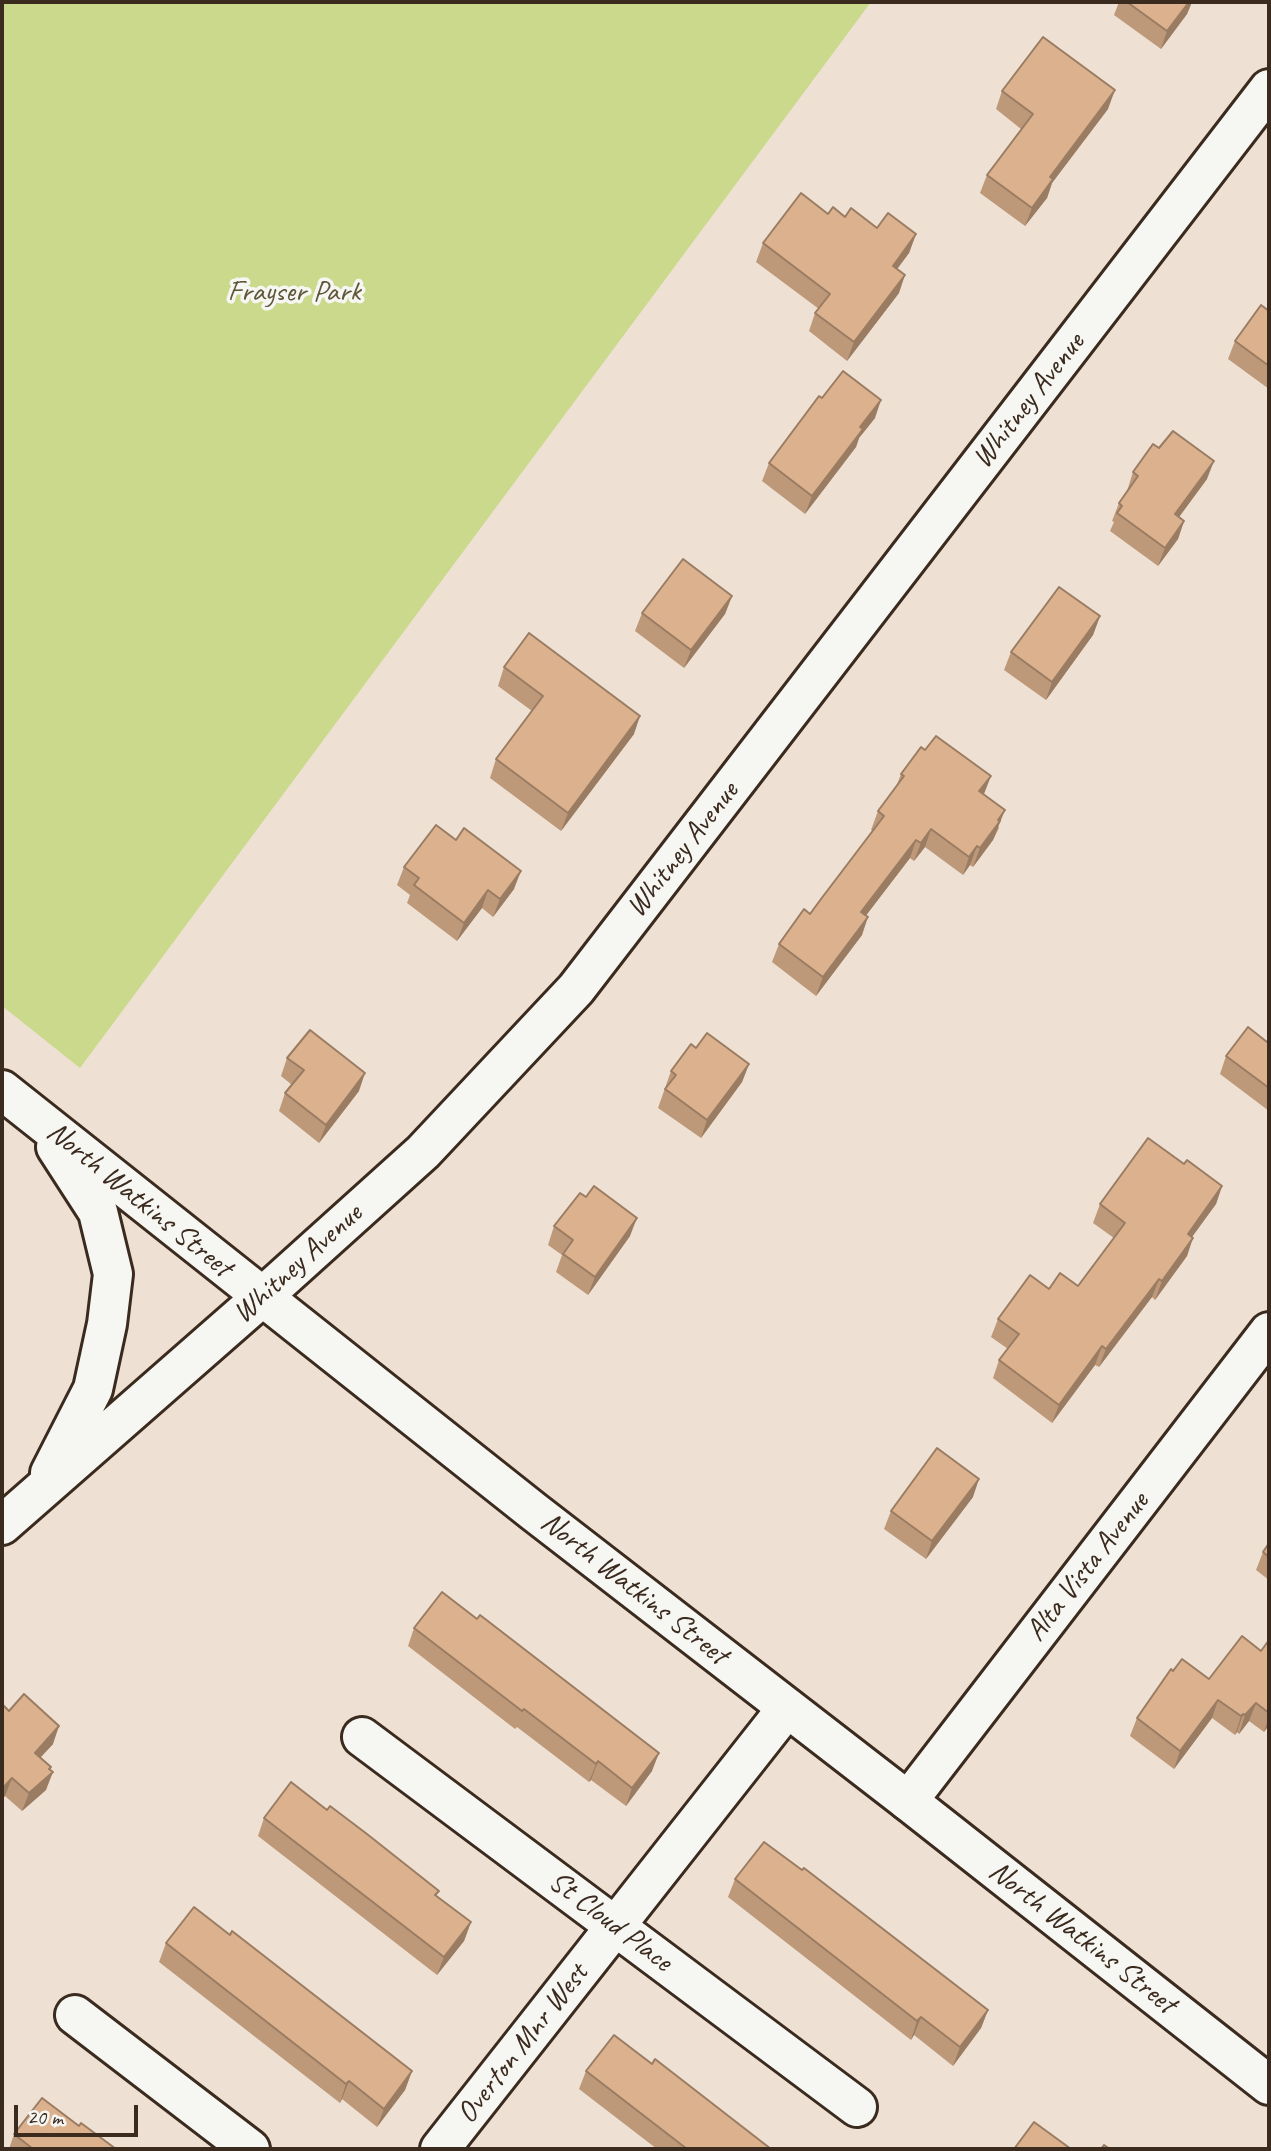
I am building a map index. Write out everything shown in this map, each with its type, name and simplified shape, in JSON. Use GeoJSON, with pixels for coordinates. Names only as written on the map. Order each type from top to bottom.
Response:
{"type":"FeatureCollection","features":[{"type":"Feature","properties":{"kind":"main road","name":"Whitney Avenue"},"geometry":{"type":"LineString","coordinates":[[2,1525],[423,1152],[576,989],[1269,89]]}},
{"type":"Feature","properties":{"kind":"main road","name":"North Watkins Street"},"geometry":{"type":"LineString","coordinates":[[2,1090],[261,1298],[1269,2085]]}},
{"type":"Feature","properties":{"kind":"main road"},"geometry":{"type":"LineString","coordinates":[[37,1119],[99,1212],[113,1274],[107,1324],[93,1389],[41,1491]]}},
{"type":"Feature","properties":{"kind":"main road","name":"Alta Vista Avenue"},"geometry":{"type":"LineString","coordinates":[[908,1801],[1269,1332]]}},
{"type":"Feature","properties":{"kind":"main road","name":"Overton Mnr West"},"geometry":{"type":"LineString","coordinates":[[440,2149],[788,1708]]}},
{"type":"Feature","properties":{"kind":"main road","name":"St Cloud Place"},"geometry":{"type":"LineString","coordinates":[[362,1738],[857,2107]]}},
{"type":"Feature","properties":{"kind":"main road"},"geometry":{"type":"LineString","coordinates":[[75,2015],[250,2149]]}},
{"type":"Feature","properties":{"kind":"green space","name":"Frayser Park"},"geometry":{"type":"Polygon","coordinates":[[[2,2],[871,2],[80,1068],[2,1006],[2,2]]]}},
{"type":"Feature","properties":{"kind":"building"},"geometry":{"type":"Polygon","coordinates":[[[1127,2],[1189,2],[1167,31],[1127,2]]]}},
{"type":"Feature","properties":{"kind":"building"},"geometry":{"type":"Polygon","coordinates":[[[1043,37],[1115,90],[1050,177],[1053,179],[1032,208],[987,175],[1033,114],[1002,91],[1043,37]]]}},
{"type":"Feature","properties":{"kind":"building"},"geometry":{"type":"Polygon","coordinates":[[[801,193],[828,214],[833,207],[845,217],[851,208],[877,228],[888,213],[916,234],[893,266],[905,275],[854,342],[815,313],[830,294],[763,243],[801,193]]]}},
{"type":"Feature","properties":{"kind":"building"},"geometry":{"type":"Polygon","coordinates":[[[1261,305],[1269,311],[1269,366],[1235,341],[1261,305]]]}},
{"type":"Feature","properties":{"kind":"building"},"geometry":{"type":"Polygon","coordinates":[[[843,371],[881,400],[860,427],[863,429],[812,496],[769,463],[819,396],[822,398],[843,371]]]}},
{"type":"Feature","properties":{"kind":"building"},"geometry":{"type":"Polygon","coordinates":[[[1173,431],[1214,461],[1175,514],[1184,521],[1165,548],[1117,513],[1122,506],[1119,503],[1138,476],[1133,472],[1153,444],[1159,448],[1173,431]]]}},
{"type":"Feature","properties":{"kind":"building"},"geometry":{"type":"Polygon","coordinates":[[[683,559],[732,596],[691,650],[642,613],[683,559]]]}},
{"type":"Feature","properties":{"kind":"building"},"geometry":{"type":"Polygon","coordinates":[[[1059,587],[1100,616],[1052,682],[1011,652],[1059,587]]]}},
{"type":"Feature","properties":{"kind":"building"},"geometry":{"type":"Polygon","coordinates":[[[529,633],[640,716],[568,813],[496,759],[543,696],[504,667],[529,633]]]}},
{"type":"Feature","properties":{"kind":"building"},"geometry":{"type":"Polygon","coordinates":[[[936,736],[991,776],[979,791],[1005,810],[998,820],[1000,821],[980,848],[977,846],[969,857],[931,829],[921,843],[916,840],[861,912],[868,917],[823,977],[779,944],[804,909],[810,914],[884,816],[878,811],[904,776],[901,774],[921,747],[925,750],[936,736]]]}},
{"type":"Feature","properties":{"kind":"building"},"geometry":{"type":"Polygon","coordinates":[[[436,825],[456,840],[464,828],[521,871],[500,899],[488,890],[464,923],[414,885],[419,878],[404,867],[436,825]]]}},
{"type":"Feature","properties":{"kind":"building"},"geometry":{"type":"Polygon","coordinates":[[[1248,1027],[1267,1042],[1269,1039],[1269,1088],[1226,1056],[1248,1027]]]}},
{"type":"Feature","properties":{"kind":"building"},"geometry":{"type":"Polygon","coordinates":[[[310,1030],[365,1073],[326,1125],[285,1093],[304,1070],[287,1058],[310,1030]]]}},
{"type":"Feature","properties":{"kind":"building"},"geometry":{"type":"Polygon","coordinates":[[[707,1033],[749,1064],[707,1120],[665,1089],[676,1075],[671,1071],[691,1044],[696,1048],[707,1033]]]}},
{"type":"Feature","properties":{"kind":"building"},"geometry":{"type":"Polygon","coordinates":[[[1148,1138],[1184,1164],[1187,1160],[1222,1186],[1188,1234],[1193,1238],[1162,1281],[1159,1279],[1106,1349],[1102,1346],[1059,1405],[999,1360],[1019,1334],[998,1319],[1030,1275],[1049,1289],[1060,1273],[1078,1286],[1125,1223],[1100,1204],[1148,1138]]]}},
{"type":"Feature","properties":{"kind":"building"},"geometry":{"type":"Polygon","coordinates":[[[594,1186],[637,1218],[595,1277],[563,1254],[573,1240],[554,1226],[580,1193],[586,1197],[594,1186]]]}},
{"type":"Feature","properties":{"kind":"building"},"geometry":{"type":"Polygon","coordinates":[[[937,1448],[979,1479],[932,1541],[891,1511],[937,1448]]]}},
{"type":"Feature","properties":{"kind":"building"},"geometry":{"type":"Polygon","coordinates":[[[1269,1543],[1269,1557],[1263,1552],[1269,1543]]]}},
{"type":"Feature","properties":{"kind":"building"},"geometry":{"type":"Polygon","coordinates":[[[442,1592],[477,1619],[480,1615],[659,1753],[632,1788],[524,1709],[522,1711],[414,1628],[442,1592]]]}},
{"type":"Feature","properties":{"kind":"building"},"geometry":{"type":"Polygon","coordinates":[[[1242,1636],[1261,1651],[1269,1640],[1269,1713],[1256,1703],[1241,1716],[1218,1700],[1180,1751],[1137,1718],[1171,1669],[1173,1671],[1182,1659],[1209,1679],[1242,1636]]]}},
{"type":"Feature","properties":{"kind":"building"},"geometry":{"type":"Polygon","coordinates":[[[24,1694],[59,1726],[35,1753],[53,1772],[29,1793],[12,1778],[2,1789],[2,1704],[9,1711],[24,1694]]]}},
{"type":"Feature","properties":{"kind":"building"},"geometry":{"type":"Polygon","coordinates":[[[291,1782],[327,1810],[330,1806],[367,1834],[439,1891],[435,1895],[471,1922],[444,1957],[264,1818],[291,1782]]]}},
{"type":"Feature","properties":{"kind":"building"},"geometry":{"type":"Polygon","coordinates":[[[764,1842],[802,1870],[804,1868],[988,2010],[960,2047],[921,2017],[917,2021],[735,1879],[764,1842]]]}},
{"type":"Feature","properties":{"kind":"building"},"geometry":{"type":"Polygon","coordinates":[[[194,1907],[230,1935],[232,1931],[412,2071],[384,2109],[349,2081],[346,2084],[166,1943],[194,1907]]]}},
{"type":"Feature","properties":{"kind":"building"},"geometry":{"type":"Polygon","coordinates":[[[614,2035],[652,2064],[655,2059],[771,2149],[687,2149],[586,2071],[614,2035]]]}},
{"type":"Feature","properties":{"kind":"building"},"geometry":{"type":"Polygon","coordinates":[[[42,2098],[116,2149],[33,2149],[14,2134],[42,2098]]]}},
{"type":"Feature","properties":{"kind":"building"},"geometry":{"type":"Polygon","coordinates":[[[1034,2122],[1071,2149],[1014,2149],[1034,2122]]]}}]}
